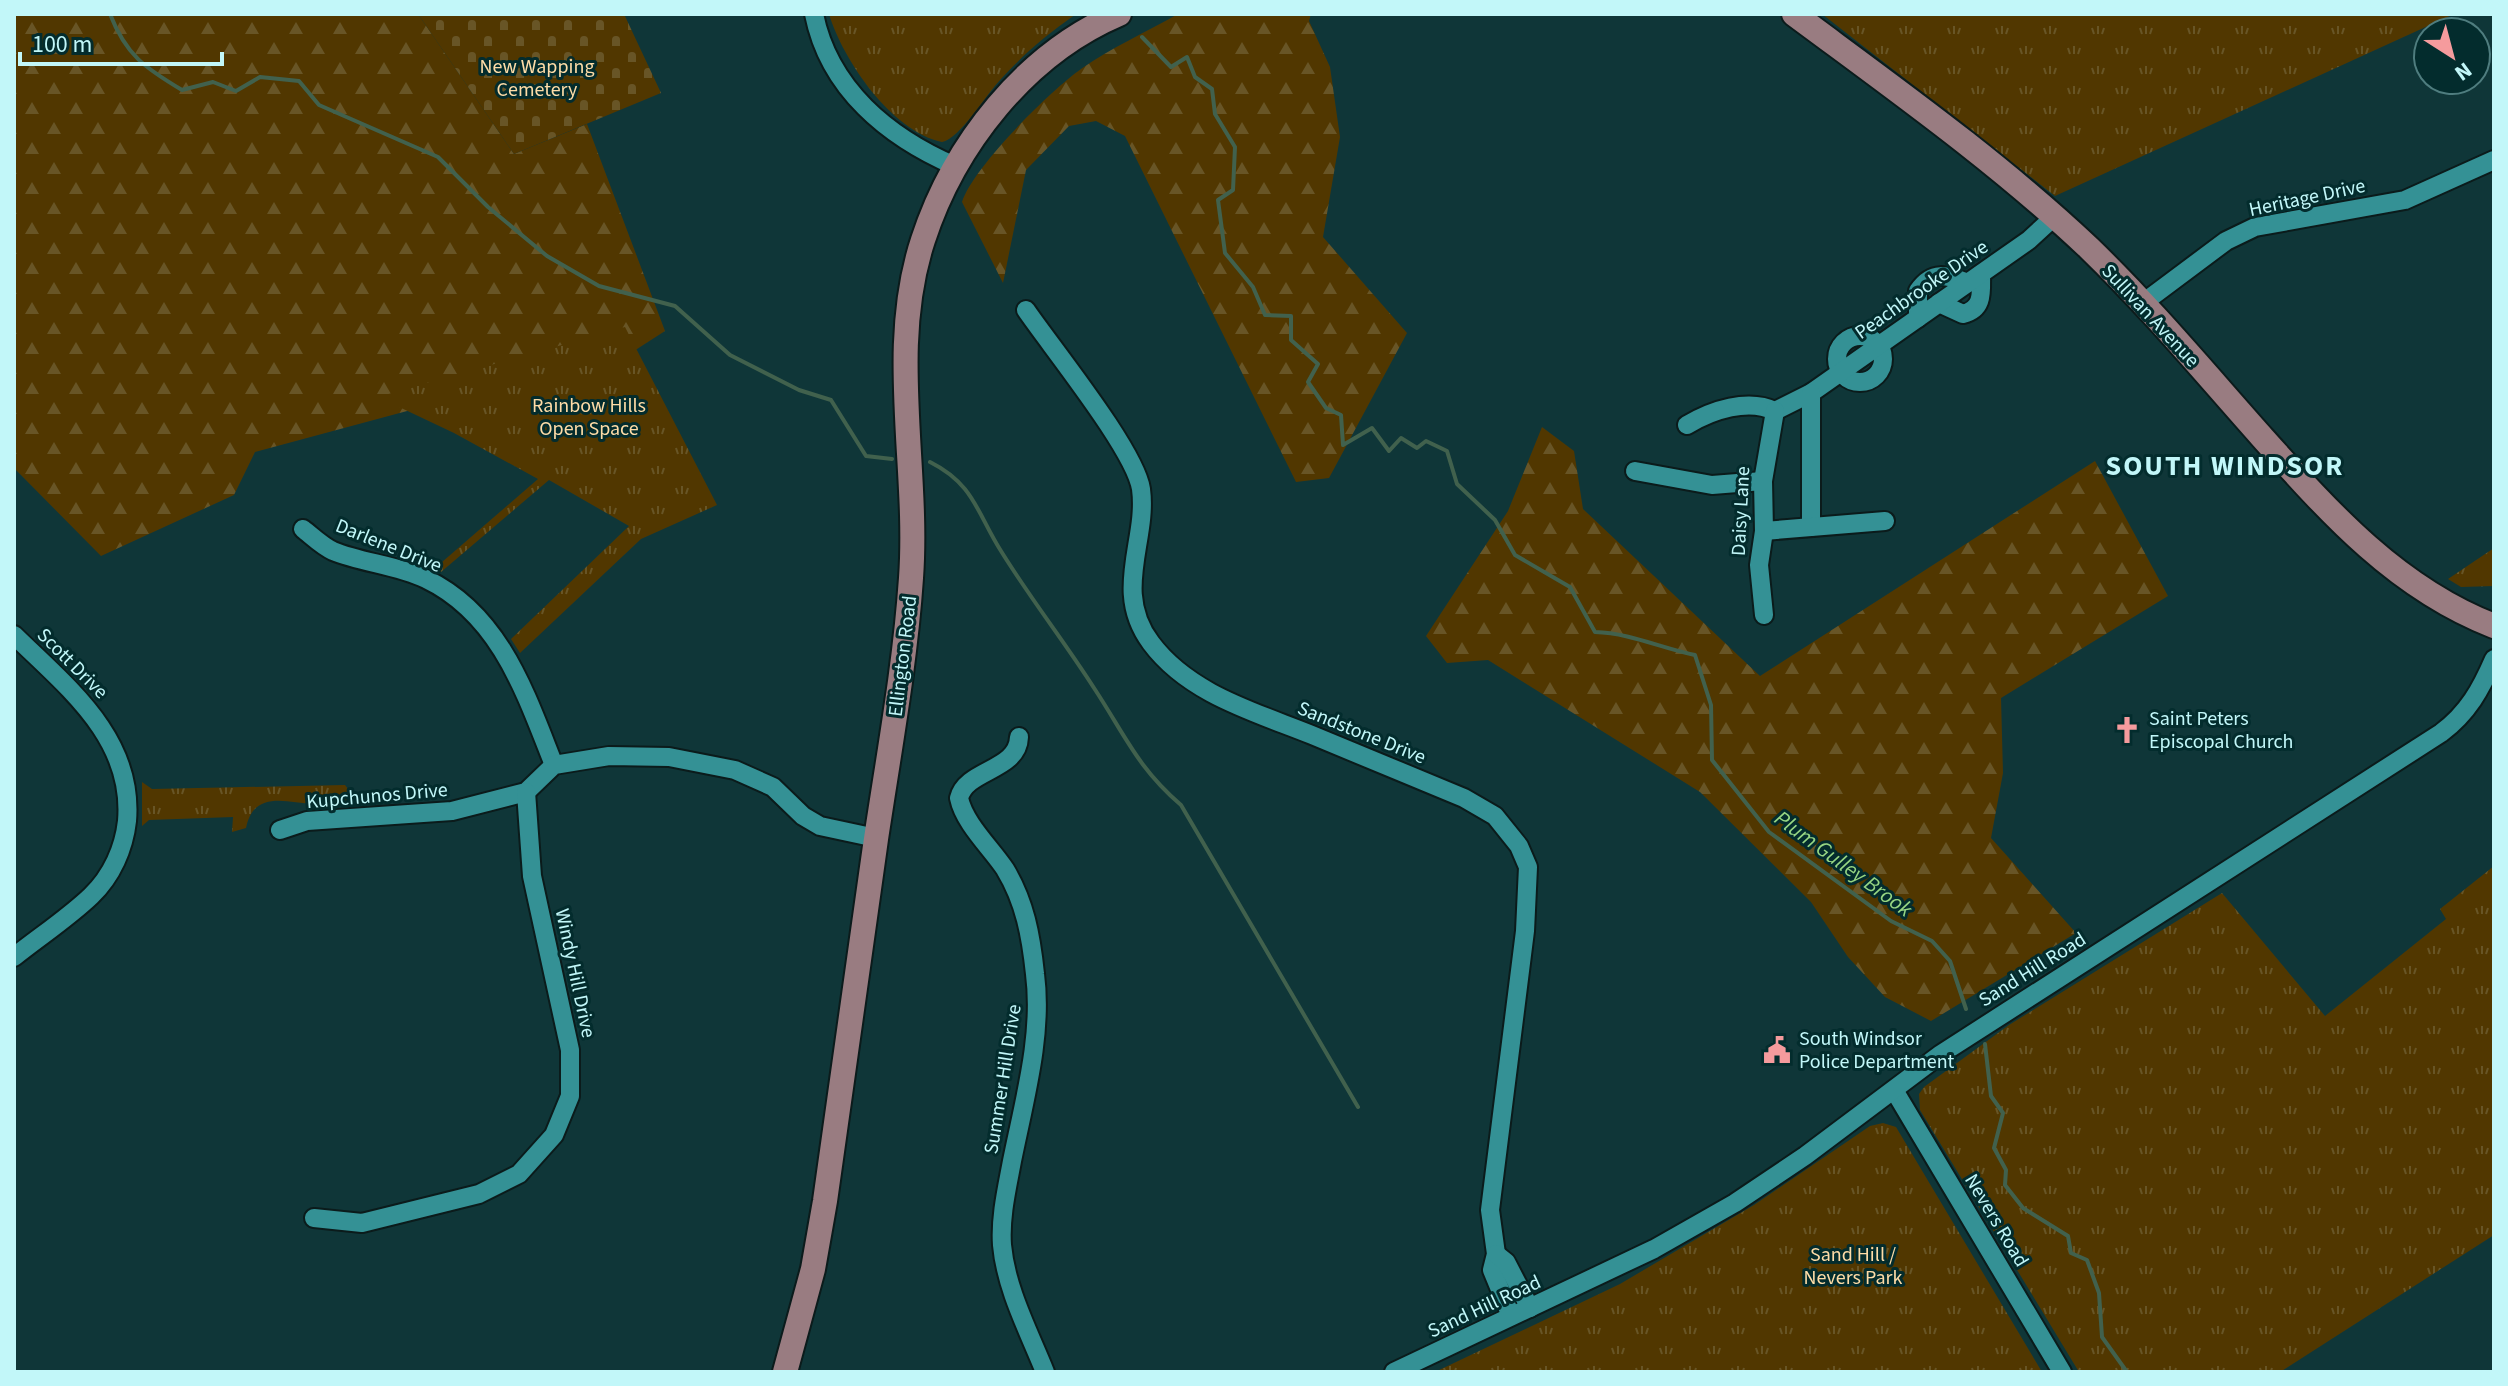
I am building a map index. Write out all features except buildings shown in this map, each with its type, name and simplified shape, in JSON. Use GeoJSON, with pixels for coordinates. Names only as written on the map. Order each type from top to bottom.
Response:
{"type":"FeatureCollection","features":[{"type":"Feature","properties":{"kind":"main road","name":"Ellington Road"},"geometry":{"type":"LineString","coordinates":[[785,1372],[813,1269],[825,1203],[911,575],[905,364],[913,283],[922,242],[955,166],[981,127],[1014,88],[1076,37],[1119,14]]}},
{"type":"Feature","properties":{"kind":"main road","name":"Sullivan Avenue"},"geometry":{"type":"LineString","coordinates":[[1794,14],[1951,131],[2054,217],[2143,303],[2356,538],[2422,590],[2494,626]]}},
{"type":"Feature","properties":{"kind":"street"},"geometry":{"type":"LineString","coordinates":[[814,14],[818,33],[840,76],[870,116],[926,154],[955,166]]}},
{"type":"Feature","properties":{"kind":"street","name":"Heritage Drive"},"geometry":{"type":"LineString","coordinates":[[2143,303],[2226,241],[2255,227],[2405,200],[2494,160]]}},
{"type":"Feature","properties":{"kind":"street","name":"Peachbrooke Drive"},"geometry":{"type":"LineString","coordinates":[[1775,411],[1811,393],[1939,303],[1958,313],[1973,311],[1980,302],[1974,279],[2036,235],[2054,217]]}},
{"type":"Feature","properties":{"kind":"street"},"geometry":{"type":"LineString","coordinates":[[1918,318],[1918,291],[1928,279],[1943,274],[1974,279]]}},
{"type":"Feature","properties":{"kind":"street","name":"Sandstone Drive"},"geometry":{"type":"LineString","coordinates":[[1026,310],[1131,460],[1141,489],[1131,568],[1135,608],[1149,641],[1180,675],[1223,699],[1464,798],[1495,816],[1519,846],[1528,867],[1528,881],[1490,1210],[1496,1254],[1492,1270],[1511,1316]]}},
{"type":"Feature","properties":{"kind":"street"},"geometry":{"type":"LineString","coordinates":[[1811,393],[1811,527]]}},
{"type":"Feature","properties":{"kind":"street"},"geometry":{"type":"LineString","coordinates":[[1687,425],[1700,417],[1735,407],[1762,405],[1775,411]]}},
{"type":"Feature","properties":{"kind":"street","name":"Daisy Lane"},"geometry":{"type":"LineString","coordinates":[[1764,615],[1759,565],[1764,531],[1763,481],[1775,411]]}},
{"type":"Feature","properties":{"kind":"street"},"geometry":{"type":"LineString","coordinates":[[1635,471],[1712,485],[1763,481]]}},
{"type":"Feature","properties":{"kind":"street"},"geometry":{"type":"LineString","coordinates":[[1764,531],[1885,521]]}},
{"type":"Feature","properties":{"kind":"street","name":"Darlene Drive"},"geometry":{"type":"LineString","coordinates":[[303,529],[331,550],[427,580],[466,607],[499,643],[525,689],[554,765]]}},
{"type":"Feature","properties":{"kind":"street","name":"Scott Drive"},"geometry":{"type":"LineString","coordinates":[[14,635],[91,711],[114,745],[129,794],[124,848],[93,895],[14,957]]}},
{"type":"Feature","properties":{"kind":"street","name":"Sand Hill Road"},"geometry":{"type":"LineString","coordinates":[[1394,1372],[1654,1249],[1735,1203],[2018,1003],[2397,763],[2456,722],[2486,699],[2494,659]]}},
{"type":"Feature","properties":{"kind":"street","name":"Summer Hill Drive"},"geometry":{"type":"LineString","coordinates":[[1019,737],[1016,751],[965,786],[959,798],[1015,886],[1026,915],[1034,960],[1037,994],[1031,1058],[1005,1200],[1002,1245],[1012,1285],[1045,1372]]}},
{"type":"Feature","properties":{"kind":"street"},"geometry":{"type":"LineString","coordinates":[[554,765],[609,756],[669,757],[735,770],[773,787],[803,816],[820,826],[876,838]]}},
{"type":"Feature","properties":{"kind":"street","name":"Kupchunos Drive"},"geometry":{"type":"LineString","coordinates":[[280,830],[307,821],[452,811],[526,792],[554,765]]}},
{"type":"Feature","properties":{"kind":"street","name":"Windy Hill Drive"},"geometry":{"type":"LineString","coordinates":[[314,1218],[362,1223],[479,1194],[519,1174],[554,1135],[570,1096],[570,1050],[532,876],[526,792]]}},
{"type":"Feature","properties":{"kind":"street","name":"Nevers Road"},"geometry":{"type":"LineString","coordinates":[[1894,1090],[2062,1372]]}},
{"type":"Feature","properties":{"kind":"street","name":"Sandstone Drive"},"geometry":{"type":"LineString","coordinates":[[1496,1254],[1506,1262],[1530,1308]]}},
{"type":"Feature","properties":{"kind":"green space"},"geometry":{"type":"Polygon","coordinates":[[[14,14],[418,14],[514,154],[587,124],[665,331],[637,349],[255,452],[234,495],[101,556],[14,468],[14,14]]]}},
{"type":"Feature","properties":{"kind":"green space","name":"New Wapping Cemetery"},"geometry":{"type":"Polygon","coordinates":[[[418,14],[624,14],[661,93],[514,154],[418,14]]]}},
{"type":"Feature","properties":{"kind":"green space"},"geometry":{"type":"Polygon","coordinates":[[[829,14],[1076,14],[1019,60],[965,125],[942,142],[905,124],[872,91],[845,52],[829,14]]]}},
{"type":"Feature","properties":{"kind":"green space"},"geometry":{"type":"Polygon","coordinates":[[[1178,14],[1311,14],[1309,21],[1330,67],[1340,137],[1323,237],[1407,333],[1329,478],[1296,482],[1125,136],[1096,121],[1069,126],[1026,170],[1003,283],[962,202],[996,150],[1067,80],[1104,54],[1178,14]]]}},
{"type":"Feature","properties":{"kind":"green space"},"geometry":{"type":"Polygon","coordinates":[[[1822,14],[2454,14],[2412,16],[2412,33],[2055,196],[1822,14]]]}},
{"type":"Feature","properties":{"kind":"green space","name":"Rainbow Hills Open Space"},"geometry":{"type":"Polygon","coordinates":[[[625,327],[717,505],[641,539],[520,653],[511,639],[629,526],[549,480],[441,572],[434,569],[538,479],[454,433],[378,397],[625,327]]]}},
{"type":"Feature","properties":{"kind":"green space"},"geometry":{"type":"Polygon","coordinates":[[[1542,427],[1574,451],[1583,509],[1760,676],[2095,461],[2168,596],[2001,698],[2003,773],[1991,838],[2076,933],[1931,1021],[1885,997],[1848,957],[1811,902],[1700,792],[1488,660],[1447,663],[1426,636],[1508,511],[1542,427]]]}},
{"type":"Feature","properties":{"kind":"green space"},"geometry":{"type":"Polygon","coordinates":[[[2494,548],[2494,586],[2461,587],[2448,579],[2494,548]]]}},
{"type":"Feature","properties":{"kind":"green space"},"geometry":{"type":"Polygon","coordinates":[[[142,782],[152,789],[345,785],[359,803],[263,803],[250,816],[246,828],[232,832],[233,817],[149,820],[142,826],[142,782]]]}},
{"type":"Feature","properties":{"kind":"green space"},"geometry":{"type":"Polygon","coordinates":[[[2494,866],[2494,1235],[2280,1372],[2079,1372],[1920,1110],[1919,1094],[1924,1087],[2009,1025],[2222,893],[2325,1016],[2446,919],[2440,909],[2494,866]]]}},
{"type":"Feature","properties":{"kind":"green space","name":"Sand Hill / Nevers Park"},"geometry":{"type":"Polygon","coordinates":[[[1883,1123],[1896,1127],[2042,1372],[1435,1372],[1620,1284],[1754,1205],[1870,1126],[1883,1123]]]}},
{"type":"Feature","properties":{"kind":"waterway"},"geometry":{"type":"LineString","coordinates":[[110,14],[123,40],[138,59],[182,90],[213,82],[236,91],[260,77],[299,81],[319,105],[438,157],[488,207],[547,256],[599,286],[675,306],[730,355],[799,390],[831,400],[866,456],[892,459]]}},
{"type":"Feature","properties":{"kind":"waterway","name":"Plum Gulley Brook"},"geometry":{"type":"LineString","coordinates":[[1142,37],[1171,67],[1187,57],[1195,77],[1212,89],[1215,114],[1235,147],[1233,190],[1218,200],[1225,253],[1253,287],[1265,315],[1291,316],[1291,340],[1318,364],[1308,382],[1326,408],[1341,415],[1343,445],[1372,428],[1389,451],[1401,438],[1417,448],[1426,441],[1447,451],[1457,484],[1495,520],[1515,555],[1570,587],[1595,632],[1633,638],[1695,655],[1711,705],[1712,760],[1769,832],[1891,921],[1932,941],[1950,961],[1966,1009]]}},
{"type":"Feature","properties":{"kind":"waterway"},"geometry":{"type":"LineString","coordinates":[[930,462],[956,480],[973,500],[1012,568],[1133,750],[1153,777],[1181,805],[1358,1107]]}},
{"type":"Feature","properties":{"kind":"waterway","name":"Plum Gulley Brook"},"geometry":{"type":"LineString","coordinates":[[1985,1044],[1991,1096],[2003,1113],[1994,1148],[2006,1170],[2005,1185],[2023,1208],[2068,1236],[2071,1253],[2087,1260],[2099,1293],[2102,1337],[2127,1372]]}},
{"type":"Feature","properties":{"kind":"place","name":"Saint Peters Episcopal Church"},"geometry":{"type":"Point","coordinates":[2127,730]}},
{"type":"Feature","properties":{"kind":"place","name":"South Windsor Police Department"},"geometry":{"type":"Point","coordinates":[1777,1050]}},
{"type":"Feature","properties":{"kind":"district","name":"SOUTH WINDSOR"},"geometry":{"type":"Point","coordinates":[2225,465]}}]}
